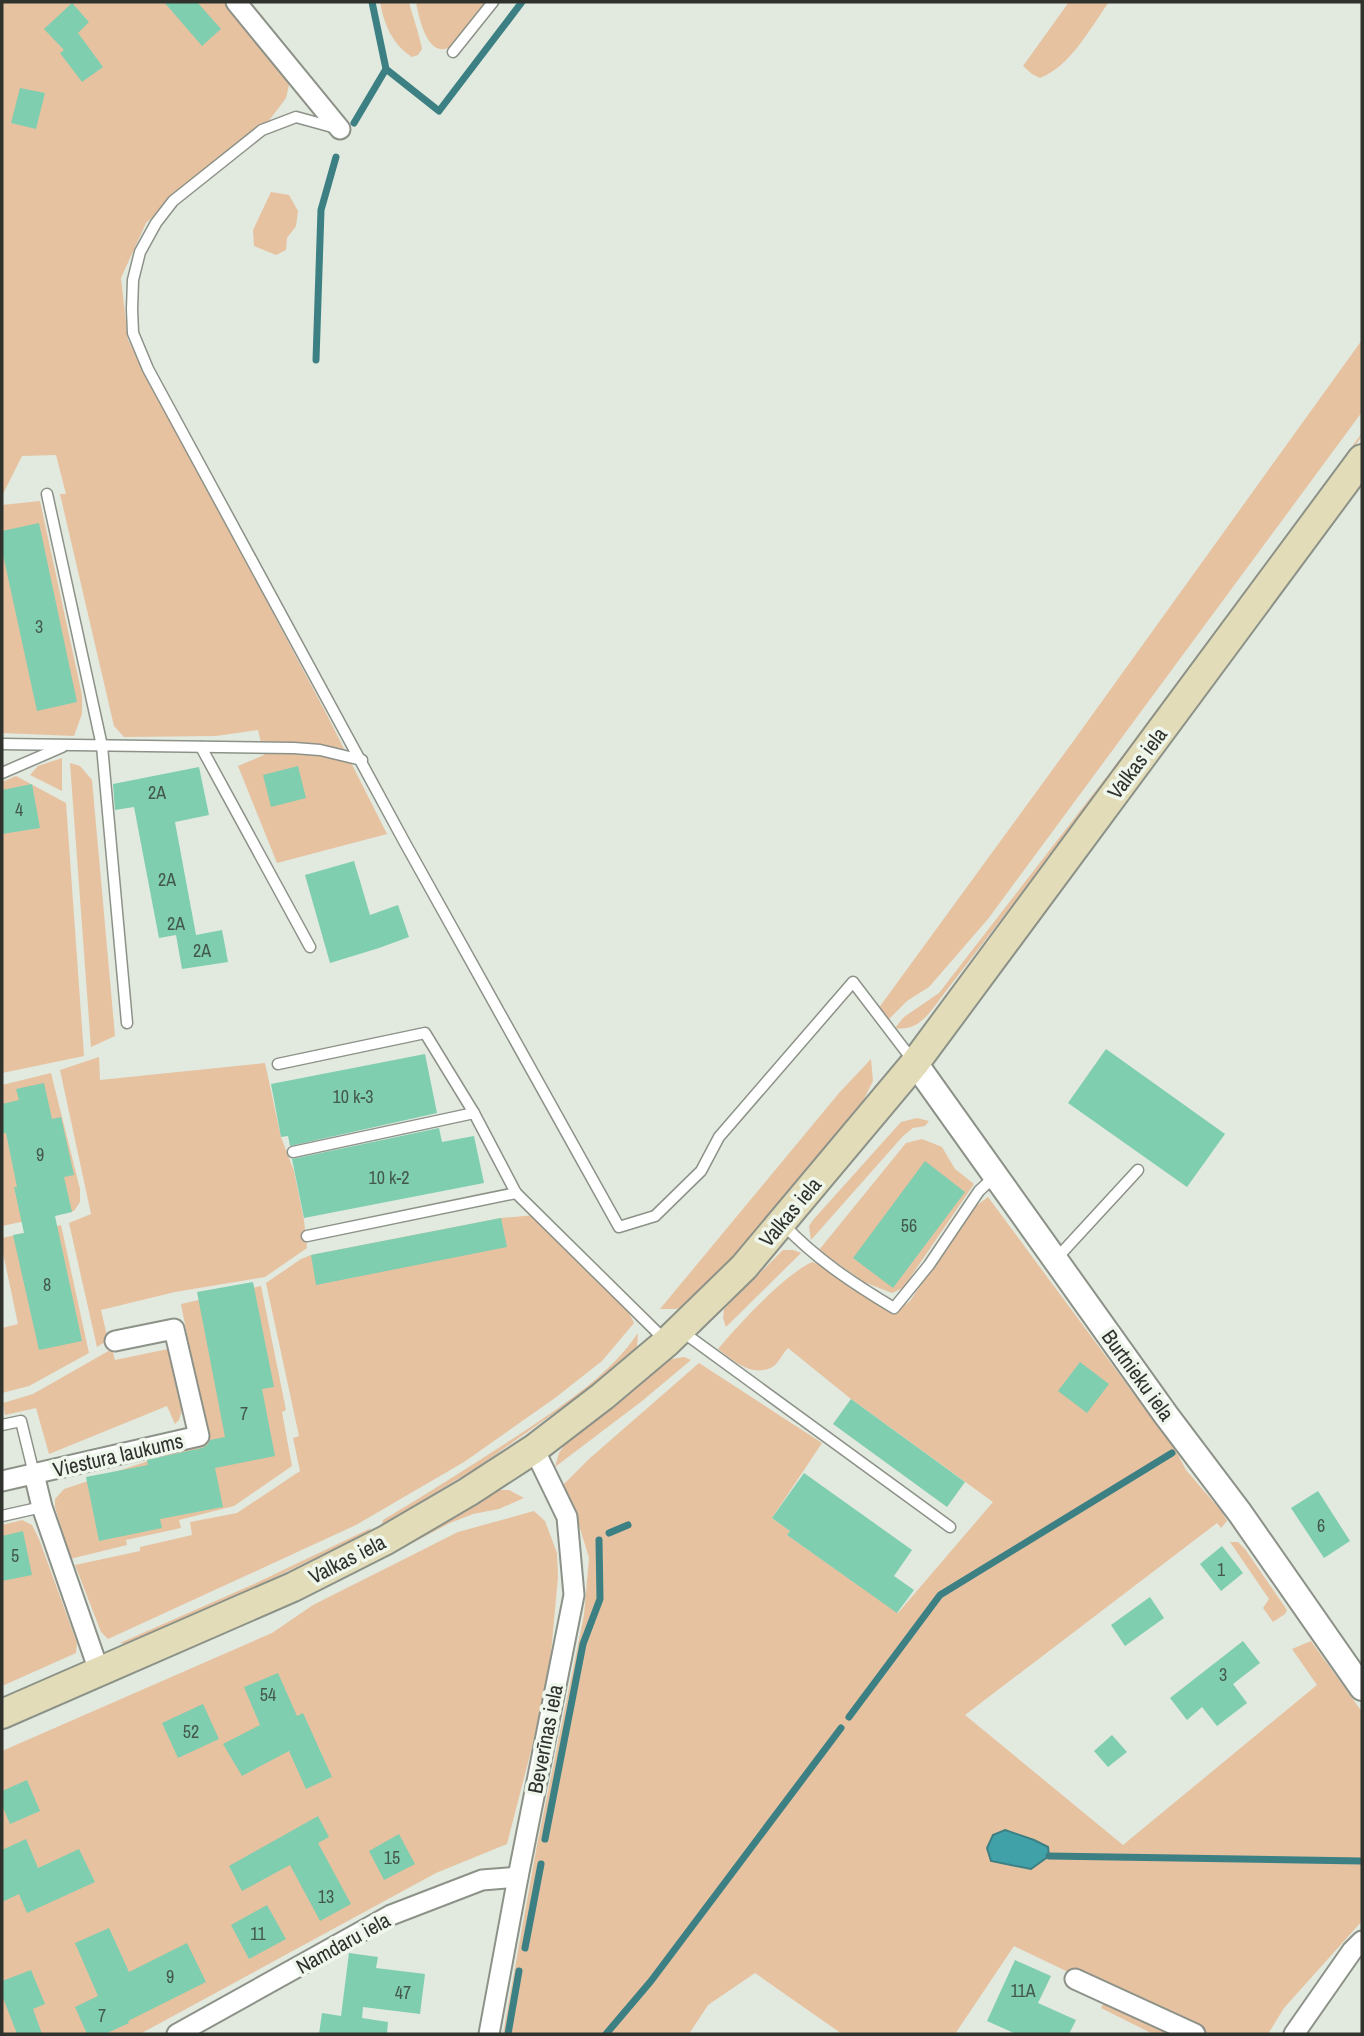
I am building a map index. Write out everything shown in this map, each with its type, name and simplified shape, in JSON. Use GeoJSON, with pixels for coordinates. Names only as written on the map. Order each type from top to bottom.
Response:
{"type":"FeatureCollection","features":[{"type":"Feature","properties":{"kind":"main road","name":"Valkas iela"},"geometry":{"type":"LineString","coordinates":[[2,1714],[293,1587],[386,1540],[534,1449],[673,1336],[744,1266],[915,1063],[1362,459]]}},
{"type":"Feature","properties":{"kind":"street"},"geometry":{"type":"LineString","coordinates":[[236,2],[340,129]]}},
{"type":"Feature","properties":{"kind":"street","name":"Burtnieku iela"},"geometry":{"type":"LineString","coordinates":[[915,1063],[1166,1415],[1240,1513],[1362,1688]]}},
{"type":"Feature","properties":{"kind":"street","name":"Viestura laukums"},"geometry":{"type":"LineString","coordinates":[[2,1481],[199,1436],[174,1329],[115,1341]]}},
{"type":"Feature","properties":{"kind":"street","name":"Beverīnas iela"},"geometry":{"type":"LineString","coordinates":[[489,2034],[574,1595],[567,1517],[534,1449]]}},
{"type":"Feature","properties":{"kind":"street","name":"Viestura laukums"},"geometry":{"type":"LineString","coordinates":[[34,1474],[42,1507],[99,1671]]}},
{"type":"Feature","properties":{"kind":"street","name":"Namdaru iela"},"geometry":{"type":"LineString","coordinates":[[177,2034],[391,1915],[482,1880],[518,1877]]}},
{"type":"Feature","properties":{"kind":"street"},"geometry":{"type":"LineString","coordinates":[[1294,2034],[1352,1951],[1362,1941]]}},
{"type":"Feature","properties":{"kind":"street"},"geometry":{"type":"LineString","coordinates":[[1076,1979],[1195,2034]]}},
{"type":"Feature","properties":{"kind":"lane"},"geometry":{"type":"LineString","coordinates":[[453,52],[493,2]]}},
{"type":"Feature","properties":{"kind":"lane"},"geometry":{"type":"LineString","coordinates":[[340,129],[296,117],[262,130],[173,201],[156,223],[140,252],[134,280],[133,333],[148,369],[405,843],[619,1227],[655,1216],[701,1171],[719,1137],[853,982],[915,1063]]}},
{"type":"Feature","properties":{"kind":"lane"},"geometry":{"type":"LineString","coordinates":[[47,494],[102,746],[127,1023]]}},
{"type":"Feature","properties":{"kind":"lane"},"geometry":{"type":"LineString","coordinates":[[2,744],[294,748],[320,750],[362,760]]}},
{"type":"Feature","properties":{"kind":"lane"},"geometry":{"type":"LineString","coordinates":[[2,773],[65,746]]}},
{"type":"Feature","properties":{"kind":"lane"},"geometry":{"type":"LineString","coordinates":[[201,747],[310,947]]}},
{"type":"Feature","properties":{"kind":"lane"},"geometry":{"type":"LineString","coordinates":[[278,1064],[425,1032],[474,1112],[516,1193],[673,1336],[950,1527]]}},
{"type":"Feature","properties":{"kind":"lane"},"geometry":{"type":"LineString","coordinates":[[293,1152],[474,1112]]}},
{"type":"Feature","properties":{"kind":"lane"},"geometry":{"type":"LineString","coordinates":[[1056,1260],[1138,1170]]}},
{"type":"Feature","properties":{"kind":"lane"},"geometry":{"type":"LineString","coordinates":[[782,1222],[805,1247],[894,1308],[929,1265],[979,1191],[995,1177]]}},
{"type":"Feature","properties":{"kind":"lane"},"geometry":{"type":"LineString","coordinates":[[307,1236],[516,1193]]}},
{"type":"Feature","properties":{"kind":"lane"},"geometry":{"type":"LineString","coordinates":[[2,1425],[21,1421],[34,1474]]}},
{"type":"Feature","properties":{"kind":"lane"},"geometry":{"type":"LineString","coordinates":[[2,1516],[42,1507]]}},
{"type":"Feature","properties":{"kind":"shaded area"},"geometry":{"type":"Polygon","coordinates":[[[2,2],[226,2],[290,81],[286,98],[268,122],[181,190],[146,223],[121,278],[128,340],[327,715],[387,834],[277,863],[238,766],[264,755],[258,730],[216,736],[124,737],[114,726],[60,494],[66,494],[56,455],[22,456],[2,496],[2,2]]]}},
{"type":"Feature","properties":{"kind":"shaded area"},"geometry":{"type":"Polygon","coordinates":[[[380,2],[409,2],[422,49],[418,55],[412,57],[394,40],[380,2]]]}},
{"type":"Feature","properties":{"kind":"shaded area"},"geometry":{"type":"Polygon","coordinates":[[[416,2],[485,2],[453,45],[444,49],[431,44],[426,36],[416,2]]]}},
{"type":"Feature","properties":{"kind":"shaded area"},"geometry":{"type":"Polygon","coordinates":[[[1069,2],[1109,2],[1070,56],[1040,78],[1023,66],[1069,2]]]}},
{"type":"Feature","properties":{"kind":"shaded area"},"geometry":{"type":"Polygon","coordinates":[[[271,192],[289,195],[298,211],[296,226],[287,238],[286,250],[276,255],[254,246],[253,230],[271,192]]]}},
{"type":"Feature","properties":{"kind":"shaded area"},"geometry":{"type":"Polygon","coordinates":[[[1362,340],[1362,412],[988,919],[929,987],[907,1001],[886,1022],[878,1009],[1362,340]]]}},
{"type":"Feature","properties":{"kind":"shaded area"},"geometry":{"type":"Polygon","coordinates":[[[1362,433],[1113,774],[933,1008],[917,1024],[895,1028],[904,1017],[939,993],[1111,771],[1362,433]]]}},
{"type":"Feature","properties":{"kind":"shaded area"},"geometry":{"type":"Polygon","coordinates":[[[40,501],[82,695],[82,714],[74,736],[2,733],[2,505],[40,501]]]}},
{"type":"Feature","properties":{"kind":"shaded area"},"geometry":{"type":"Polygon","coordinates":[[[62,758],[62,791],[30,775],[38,766],[62,758]]]}},
{"type":"Feature","properties":{"kind":"shaded area"},"geometry":{"type":"Polygon","coordinates":[[[70,763],[80,766],[92,780],[115,1036],[91,1047],[70,763]]]}},
{"type":"Feature","properties":{"kind":"shaded area"},"geometry":{"type":"Polygon","coordinates":[[[16,776],[66,803],[84,1056],[2,1073],[2,782],[16,776]]]}},
{"type":"Feature","properties":{"kind":"shaded area"},"geometry":{"type":"Polygon","coordinates":[[[99,1057],[100,1080],[265,1063],[281,1137],[294,1171],[307,1248],[265,1277],[175,1292],[101,1310],[108,1340],[97,1347],[69,1223],[91,1214],[60,1070],[99,1057]]]}},
{"type":"Feature","properties":{"kind":"shaded area"},"geometry":{"type":"Polygon","coordinates":[[[871,1059],[873,1081],[862,1103],[765,1225],[688,1304],[677,1309],[660,1309],[839,1093],[871,1059]]]}},
{"type":"Feature","properties":{"kind":"shaded area"},"geometry":{"type":"Polygon","coordinates":[[[51,1073],[80,1189],[80,1202],[74,1211],[2,1226],[2,1085],[51,1073]]]}},
{"type":"Feature","properties":{"kind":"shaded area"},"geometry":{"type":"Polygon","coordinates":[[[917,1118],[929,1121],[925,1126],[913,1128],[903,1136],[811,1240],[809,1226],[813,1220],[901,1122],[917,1118]]]}},
{"type":"Feature","properties":{"kind":"shaded area"},"geometry":{"type":"Polygon","coordinates":[[[922,1139],[942,1147],[955,1169],[974,1184],[903,1288],[892,1293],[864,1282],[819,1250],[906,1143],[922,1139]]]}},
{"type":"Feature","properties":{"kind":"shaded area"},"geometry":{"type":"Polygon","coordinates":[[[988,1197],[1176,1451],[1186,1470],[1227,1521],[1221,1528],[1217,1523],[965,1715],[1123,1845],[1317,1685],[1292,1649],[1311,1641],[1362,1712],[1362,1921],[1284,2008],[1268,2034],[1153,2034],[1101,2008],[1110,1992],[1014,1946],[955,2034],[842,2034],[755,1973],[708,2005],[689,2034],[503,2034],[537,1845],[584,1615],[589,1558],[573,1505],[560,1488],[589,1459],[699,1363],[822,1443],[772,1518],[790,1531],[787,1535],[898,1613],[993,1502],[851,1399],[788,1348],[774,1366],[759,1371],[744,1367],[718,1349],[775,1289],[812,1262],[833,1273],[872,1301],[896,1311],[910,1301],[971,1210],[988,1197]]]}},
{"type":"Feature","properties":{"kind":"shaded area"},"geometry":{"type":"Polygon","coordinates":[[[535,1215],[626,1307],[634,1323],[602,1361],[464,1462],[356,1525],[108,1639],[101,1632],[75,1565],[140,1551],[140,1547],[192,1535],[190,1522],[237,1513],[300,1471],[293,1438],[299,1436],[266,1283],[311,1255],[501,1218],[535,1215]]]}},
{"type":"Feature","properties":{"kind":"shaded area"},"geometry":{"type":"Polygon","coordinates":[[[61,1225],[89,1353],[29,1386],[2,1393],[2,1328],[18,1324],[2,1238],[61,1225]]]}},
{"type":"Feature","properties":{"kind":"shaded area"},"geometry":{"type":"Polygon","coordinates":[[[783,1250],[801,1253],[726,1327],[724,1309],[783,1250]]]}},
{"type":"Feature","properties":{"kind":"shaded area"},"geometry":{"type":"Polygon","coordinates":[[[261,1286],[286,1410],[282,1412],[292,1466],[234,1506],[179,1520],[181,1528],[126,1540],[127,1545],[70,1559],[55,1507],[55,1499],[64,1489],[208,1441],[181,1304],[261,1286]]]}},
{"type":"Feature","properties":{"kind":"shaded area"},"geometry":{"type":"Polygon","coordinates":[[[638,1333],[637,1347],[630,1356],[591,1387],[478,1467],[382,1525],[383,1520],[493,1452],[574,1397],[615,1361],[638,1333]]]}},
{"type":"Feature","properties":{"kind":"shaded area"},"geometry":{"type":"Polygon","coordinates":[[[112,1349],[115,1360],[168,1349],[182,1410],[175,1424],[167,1406],[49,1454],[36,1408],[5,1415],[3,1403],[33,1394],[112,1349]]]}},
{"type":"Feature","properties":{"kind":"shaded area"},"geometry":{"type":"Polygon","coordinates":[[[684,1357],[691,1360],[555,1467],[559,1453],[566,1443],[671,1359],[684,1357]]]}},
{"type":"Feature","properties":{"kind":"shaded area"},"geometry":{"type":"Polygon","coordinates":[[[497,1490],[509,1490],[524,1498],[499,1509],[473,1514],[450,1523],[401,1549],[400,1546],[497,1490]]]}},
{"type":"Feature","properties":{"kind":"shaded area"},"geometry":{"type":"Polygon","coordinates":[[[534,1511],[545,1521],[557,1553],[558,1577],[550,1664],[507,1844],[436,1873],[140,2034],[2,2034],[2,1751],[272,1633],[313,1605],[458,1532],[534,1511]]]}},
{"type":"Feature","properties":{"kind":"shaded area"},"geometry":{"type":"Polygon","coordinates":[[[22,1520],[32,1525],[39,1539],[77,1643],[76,1653],[2,1686],[2,1525],[22,1520]]]}},
{"type":"Feature","properties":{"kind":"shaded area"},"geometry":{"type":"Polygon","coordinates":[[[371,1528],[369,1532],[255,1587],[126,1644],[120,1643],[254,1584],[371,1528]]]}},
{"type":"Feature","properties":{"kind":"shaded area"},"geometry":{"type":"Polygon","coordinates":[[[1230,1542],[1238,1542],[1245,1549],[1287,1610],[1273,1622],[1263,1608],[1269,1599],[1230,1542]]]}},
{"type":"Feature","properties":{"kind":"water"},"geometry":{"type":"Polygon","coordinates":[[[1005,1830],[1048,1847],[1049,1856],[1031,1869],[991,1861],[987,1848],[993,1835],[1005,1830]]]}},
{"type":"Feature","properties":{"kind":"building"},"geometry":{"type":"Polygon","coordinates":[[[164,2],[197,2],[221,29],[202,46],[164,2]]]}},
{"type":"Feature","properties":{"kind":"building"},"geometry":{"type":"Polygon","coordinates":[[[72,3],[89,22],[78,33],[103,67],[82,82],[60,53],[64,50],[44,29],[72,3]]]}},
{"type":"Feature","properties":{"kind":"building"},"geometry":{"type":"Polygon","coordinates":[[[20,88],[45,93],[36,129],[11,123],[20,88]]]}},
{"type":"Feature","properties":{"kind":"building"},"geometry":{"type":"Polygon","coordinates":[[[39,523],[77,702],[37,711],[2,550],[2,531],[39,523]]]}},
{"type":"Feature","properties":{"kind":"building"},"geometry":{"type":"Polygon","coordinates":[[[298,766],[306,798],[271,807],[263,775],[298,766]]]}},
{"type":"Feature","properties":{"kind":"building"},"geometry":{"type":"Polygon","coordinates":[[[199,767],[209,815],[175,822],[196,935],[222,930],[228,962],[182,969],[176,935],[159,938],[134,807],[115,810],[113,784],[199,767]]]}},
{"type":"Feature","properties":{"kind":"building"},"geometry":{"type":"Polygon","coordinates":[[[32,784],[40,828],[2,834],[2,790],[32,784]]]}},
{"type":"Feature","properties":{"kind":"building"},"geometry":{"type":"Polygon","coordinates":[[[354,861],[370,915],[398,905],[409,937],[330,963],[305,875],[354,861]]]}},
{"type":"Feature","properties":{"kind":"building"},"geometry":{"type":"Polygon","coordinates":[[[1106,1049],[1225,1134],[1187,1187],[1068,1103],[1106,1049]]]}},
{"type":"Feature","properties":{"kind":"building"},"geometry":{"type":"Polygon","coordinates":[[[425,1054],[437,1113],[290,1146],[288,1136],[281,1137],[271,1084],[425,1054]]]}},
{"type":"Feature","properties":{"kind":"building"},"geometry":{"type":"Polygon","coordinates":[[[44,1083],[52,1119],[61,1117],[74,1175],[64,1177],[72,1212],[55,1216],[82,1341],[39,1350],[13,1235],[24,1233],[6,1133],[2,1133],[2,1104],[19,1100],[16,1089],[44,1083]]]}},
{"type":"Feature","properties":{"kind":"building"},"geometry":{"type":"Polygon","coordinates":[[[439,1128],[442,1142],[474,1136],[484,1183],[304,1218],[292,1159],[439,1128]]]}},
{"type":"Feature","properties":{"kind":"building"},"geometry":{"type":"Polygon","coordinates":[[[925,1161],[965,1192],[893,1288],[853,1258],[925,1161]]]}},
{"type":"Feature","properties":{"kind":"building"},"geometry":{"type":"Polygon","coordinates":[[[501,1218],[507,1247],[316,1285],[311,1255],[501,1218]]]}},
{"type":"Feature","properties":{"kind":"building"},"geometry":{"type":"Polygon","coordinates":[[[253,1282],[274,1387],[262,1389],[275,1456],[215,1468],[223,1507],[160,1519],[162,1528],[99,1541],[86,1477],[148,1465],[147,1460],[202,1448],[210,1440],[225,1437],[197,1292],[253,1282]]]}},
{"type":"Feature","properties":{"kind":"building"},"geometry":{"type":"Polygon","coordinates":[[[1080,1362],[1109,1384],[1087,1413],[1058,1391],[1080,1362]]]}},
{"type":"Feature","properties":{"kind":"building"},"geometry":{"type":"Polygon","coordinates":[[[851,1399],[965,1482],[947,1507],[833,1424],[851,1399]]]}},
{"type":"Feature","properties":{"kind":"building"},"geometry":{"type":"Polygon","coordinates":[[[804,1473],[912,1550],[894,1576],[914,1590],[897,1613],[787,1535],[790,1531],[772,1518],[804,1473]]]}},
{"type":"Feature","properties":{"kind":"building"},"geometry":{"type":"Polygon","coordinates":[[[1318,1491],[1350,1541],[1324,1558],[1291,1508],[1318,1491]]]}},
{"type":"Feature","properties":{"kind":"building"},"geometry":{"type":"Polygon","coordinates":[[[23,1531],[32,1575],[2,1581],[2,1536],[23,1531]]]}},
{"type":"Feature","properties":{"kind":"building"},"geometry":{"type":"Polygon","coordinates":[[[1222,1546],[1243,1573],[1221,1591],[1200,1564],[1222,1546]]]}},
{"type":"Feature","properties":{"kind":"building"},"geometry":{"type":"Polygon","coordinates":[[[1150,1597],[1164,1618],[1125,1646],[1111,1625],[1150,1597]]]}},
{"type":"Feature","properties":{"kind":"building"},"geometry":{"type":"Polygon","coordinates":[[[1243,1641],[1260,1663],[1233,1684],[1247,1703],[1217,1726],[1202,1707],[1187,1720],[1170,1698],[1243,1641]]]}},
{"type":"Feature","properties":{"kind":"building"},"geometry":{"type":"Polygon","coordinates":[[[278,1673],[297,1716],[303,1713],[332,1777],[306,1789],[289,1751],[242,1776],[223,1744],[260,1725],[244,1687],[278,1673]]]}},
{"type":"Feature","properties":{"kind":"building"},"geometry":{"type":"Polygon","coordinates":[[[203,1704],[219,1739],[178,1758],[162,1723],[203,1704]]]}},
{"type":"Feature","properties":{"kind":"building"},"geometry":{"type":"Polygon","coordinates":[[[1112,1735],[1127,1752],[1108,1767],[1094,1751],[1112,1735]]]}},
{"type":"Feature","properties":{"kind":"building"},"geometry":{"type":"Polygon","coordinates":[[[27,1780],[40,1811],[10,1824],[2,1805],[2,1791],[27,1780]]]}},
{"type":"Feature","properties":{"kind":"building"},"geometry":{"type":"Polygon","coordinates":[[[318,1816],[329,1837],[318,1843],[351,1904],[320,1921],[290,1865],[242,1891],[229,1866],[318,1816]]]}},
{"type":"Feature","properties":{"kind":"building"},"geometry":{"type":"Polygon","coordinates":[[[399,1834],[415,1864],[384,1880],[369,1851],[399,1834]]]}},
{"type":"Feature","properties":{"kind":"building"},"geometry":{"type":"Polygon","coordinates":[[[26,1839],[38,1868],[79,1849],[95,1882],[27,1913],[19,1894],[2,1902],[2,1850],[26,1839]]]}},
{"type":"Feature","properties":{"kind":"building"},"geometry":{"type":"Polygon","coordinates":[[[267,1905],[286,1939],[249,1959],[231,1925],[267,1905]]]}},
{"type":"Feature","properties":{"kind":"building"},"geometry":{"type":"Polygon","coordinates":[[[109,1928],[129,1972],[187,1943],[206,1982],[105,2034],[87,2034],[75,2007],[98,1996],[75,1943],[109,1928]]]}},
{"type":"Feature","properties":{"kind":"building"},"geometry":{"type":"Polygon","coordinates":[[[349,1953],[378,1957],[376,1968],[425,1974],[420,2014],[363,2007],[362,2018],[388,2022],[387,2034],[319,2034],[322,2013],[341,2016],[349,1953]]]}},
{"type":"Feature","properties":{"kind":"building"},"geometry":{"type":"Polygon","coordinates":[[[1015,1960],[1051,1976],[1038,2003],[1076,2020],[1069,2034],[1016,2034],[987,2021],[1015,1960]]]}},
{"type":"Feature","properties":{"kind":"building"},"geometry":{"type":"Polygon","coordinates":[[[31,1970],[45,2004],[33,2009],[42,2034],[17,2034],[2,1995],[2,1981],[31,1970]]]}},
{"type":"Feature","properties":{"kind":"waterway"},"geometry":{"type":"LineString","coordinates":[[354,123],[386,69],[372,2]]}},
{"type":"Feature","properties":{"kind":"waterway"},"geometry":{"type":"LineString","coordinates":[[386,69],[439,111],[522,2]]}},
{"type":"Feature","properties":{"kind":"waterway"},"geometry":{"type":"LineString","coordinates":[[316,360],[321,210],[336,157]]}},
{"type":"Feature","properties":{"kind":"waterway"},"geometry":{"type":"LineString","coordinates":[[849,1717],[940,1595],[1172,1453]]}},
{"type":"Feature","properties":{"kind":"waterway"},"geometry":{"type":"LineString","coordinates":[[609,1533],[628,1525]]}},
{"type":"Feature","properties":{"kind":"waterway"},"geometry":{"type":"LineString","coordinates":[[545,1839],[583,1644],[600,1599],[599,1540]]}},
{"type":"Feature","properties":{"kind":"waterway"},"geometry":{"type":"LineString","coordinates":[[606,2034],[651,1981],[841,1728]]}},
{"type":"Feature","properties":{"kind":"waterway"},"geometry":{"type":"LineString","coordinates":[[1049,1856],[1362,1861]]}},
{"type":"Feature","properties":{"kind":"waterway"},"geometry":{"type":"LineString","coordinates":[[525,1948],[541,1864]]}},
{"type":"Feature","properties":{"kind":"waterway"},"geometry":{"type":"LineString","coordinates":[[508,2034],[519,1971]]}}]}
